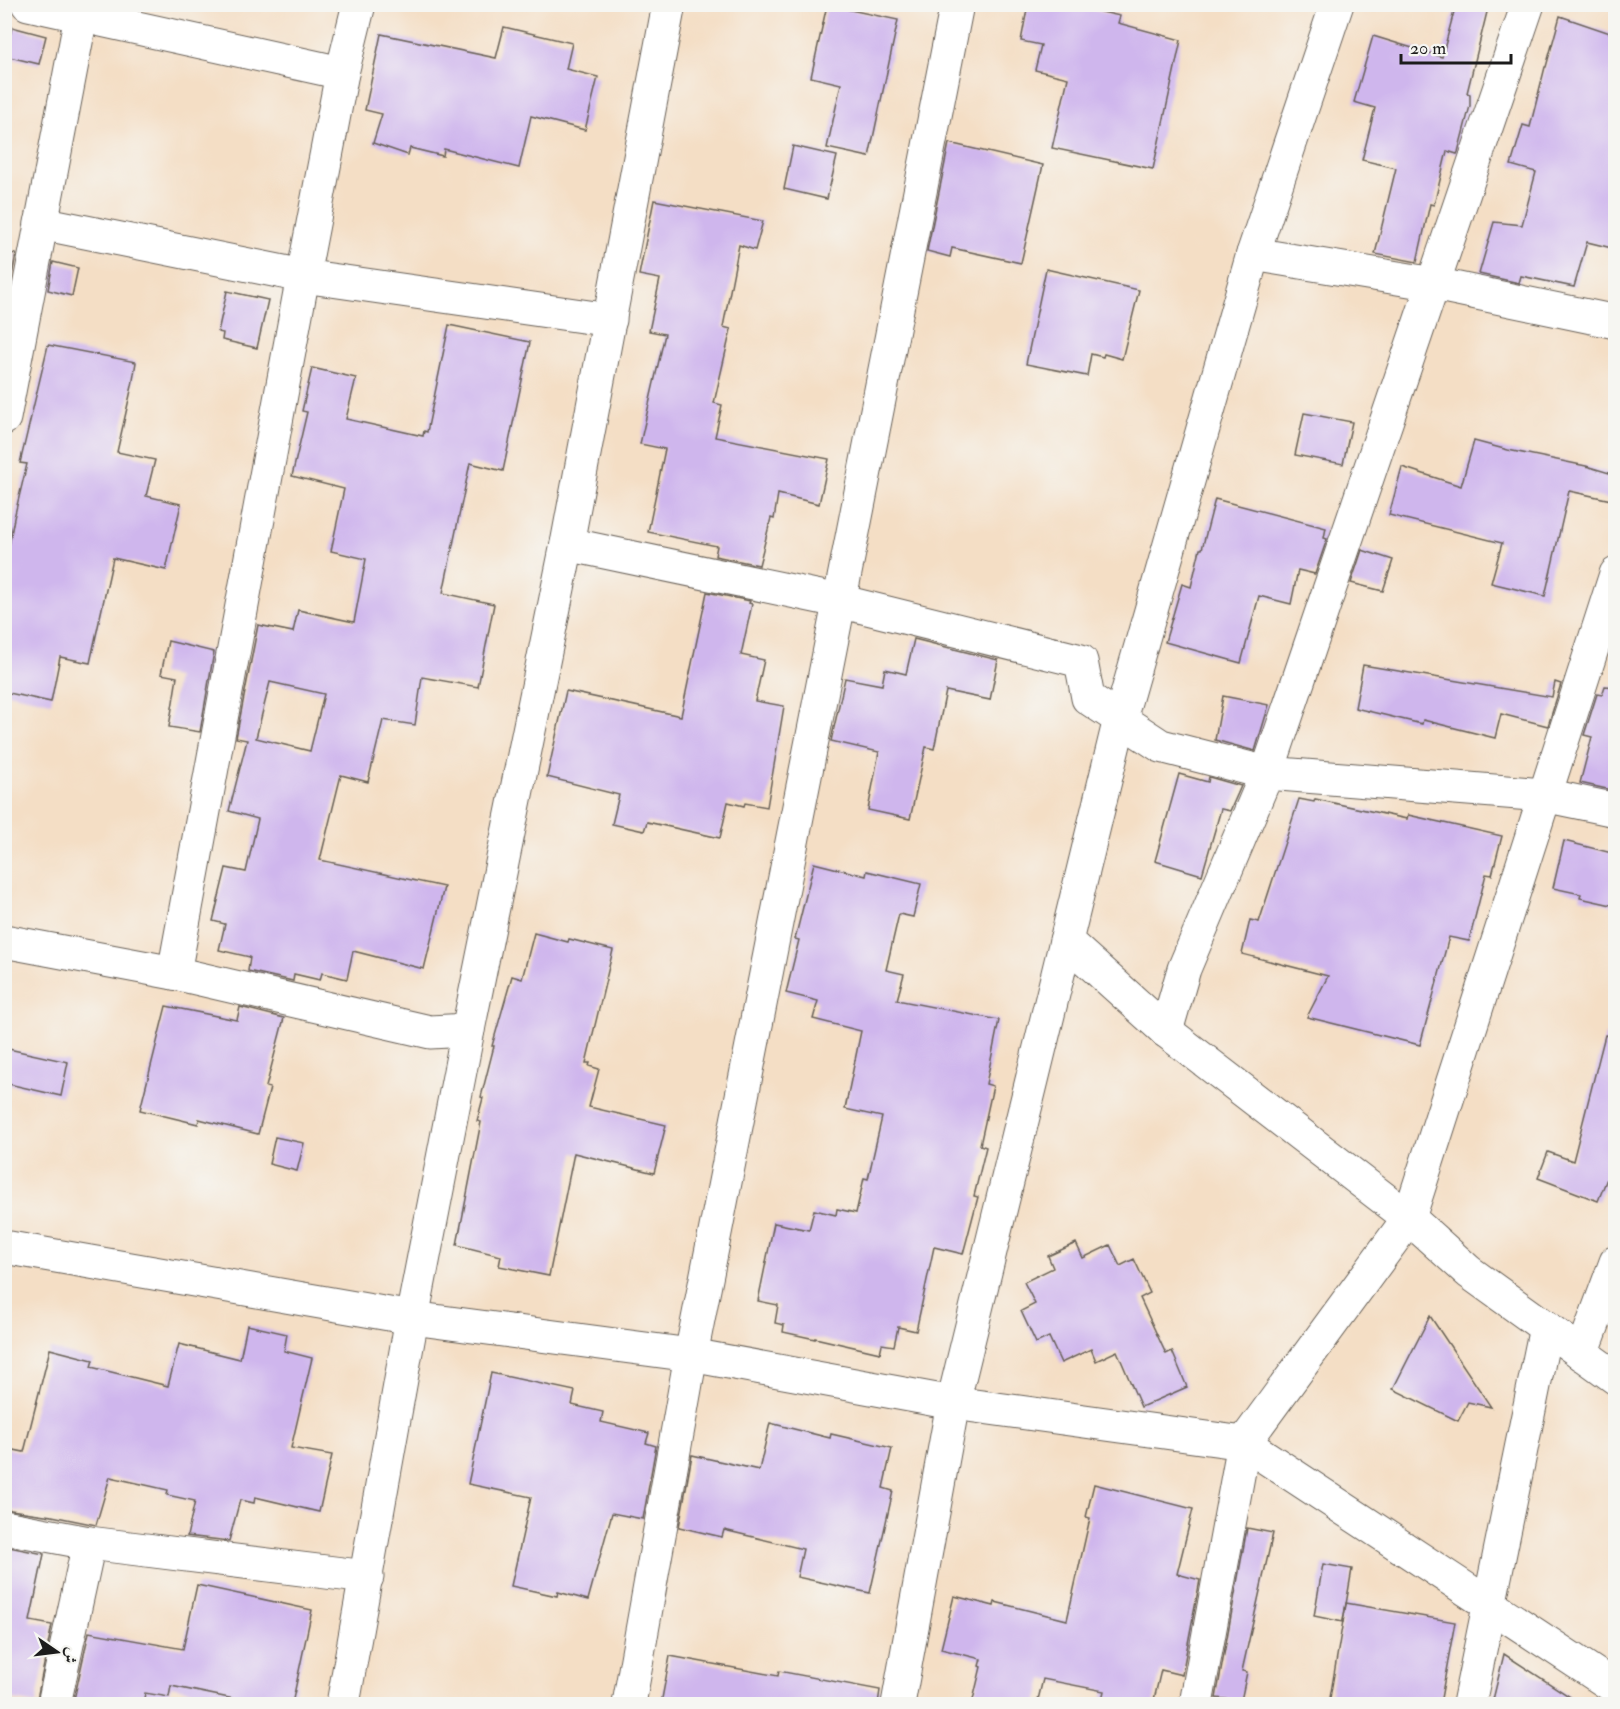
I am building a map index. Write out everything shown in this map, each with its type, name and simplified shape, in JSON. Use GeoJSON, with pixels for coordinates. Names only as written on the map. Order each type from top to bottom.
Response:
{"type":"FeatureCollection","features":[{"type":"Feature","properties":{"kind":"street"},"geometry":{"type":"LineString","coordinates":[[28,4],[342,73]]}},
{"type":"Feature","properties":{"kind":"street"},"geometry":{"type":"LineString","coordinates":[[174,973],[303,276],[342,73],[359,4]]}},
{"type":"Feature","properties":{"kind":"street"},"geometry":{"type":"LineString","coordinates":[[343,1704],[412,1318],[567,544],[669,4]]}},
{"type":"Feature","properties":{"kind":"street"},"geometry":{"type":"LineString","coordinates":[[629,1704],[691,1355],[957,4]]}},
{"type":"Feature","properties":{"kind":"street"},"geometry":{"type":"LineString","coordinates":[[898,1704],[953,1403],[1120,719],[1253,254],[1337,4]]}},
{"type":"Feature","properties":{"kind":"street"},"geometry":{"type":"LineString","coordinates":[[1166,1030],[1184,969],[1267,773],[1528,4]]}},
{"type":"Feature","properties":{"kind":"street"},"geometry":{"type":"LineString","coordinates":[[4,418],[81,16]]}},
{"type":"Feature","properties":{"kind":"street"},"geometry":{"type":"LineString","coordinates":[[41,223],[303,276],[610,320]]}},
{"type":"Feature","properties":{"kind":"street"},"geometry":{"type":"LineString","coordinates":[[1253,254],[1434,284],[1616,322]]}},
{"type":"Feature","properties":{"kind":"street"},"geometry":{"type":"LineString","coordinates":[[567,544],[839,601],[1081,661],[1088,698],[1161,746],[1267,773],[1544,795],[1616,810]]}},
{"type":"Feature","properties":{"kind":"street"},"geometry":{"type":"LineString","coordinates":[[1196,1704],[1244,1443],[1409,1218],[1616,574]]}},
{"type":"Feature","properties":{"kind":"street"},"geometry":{"type":"LineString","coordinates":[[4,941],[174,973],[430,1032],[468,1030]]}},
{"type":"Feature","properties":{"kind":"street"},"geometry":{"type":"LineString","coordinates":[[1066,942],[1166,1030],[1409,1218],[1469,1272],[1616,1378]]}},
{"type":"Feature","properties":{"kind":"street"},"geometry":{"type":"LineString","coordinates":[[4,1247],[412,1318],[691,1355],[953,1403],[1244,1443],[1616,1688]]}},
{"type":"Feature","properties":{"kind":"street"},"geometry":{"type":"LineString","coordinates":[[1582,1354],[1616,1262]]}},
{"type":"Feature","properties":{"kind":"street"},"geometry":{"type":"LineString","coordinates":[[1468,1704],[1546,1327]]}},
{"type":"Feature","properties":{"kind":"street"},"geometry":{"type":"LineString","coordinates":[[4,1527],[89,1543],[367,1577]]}},
{"type":"Feature","properties":{"kind":"street"},"geometry":{"type":"LineString","coordinates":[[54,1704],[89,1543]]}},
{"type":"Feature","properties":{"kind":"building"},"geometry":{"type":"Polygon","coordinates":[[[1028,4],[1066,4],[1120,16],[1118,23],[1181,40],[1153,169],[1052,148],[1068,78],[1035,70],[1041,45],[1021,41],[1028,4]]]}},
{"type":"Feature","properties":{"kind":"building"},"geometry":{"type":"Polygon","coordinates":[[[1456,4],[1489,4],[1467,93],[1470,94],[1470,106],[1458,152],[1457,154],[1447,151],[1434,205],[1430,204],[1417,262],[1375,254],[1396,168],[1362,160],[1375,108],[1354,102],[1373,36],[1442,57],[1456,4]]]}},
{"type":"Feature","properties":{"kind":"building"},"geometry":{"type":"Polygon","coordinates":[[[827,5],[898,20],[869,157],[827,148],[841,84],[811,77],[827,5]]]}},
{"type":"Feature","properties":{"kind":"building"},"geometry":{"type":"Polygon","coordinates":[[[1560,16],[1616,35],[1616,249],[1587,242],[1574,287],[1521,276],[1519,283],[1479,274],[1494,222],[1522,225],[1536,172],[1511,165],[1523,125],[1530,127],[1560,16]]]}},
{"type":"Feature","properties":{"kind":"building"},"geometry":{"type":"Polygon","coordinates":[[[12,27],[46,36],[39,64],[5,56],[12,27]]]}},
{"type":"Feature","properties":{"kind":"building"},"geometry":{"type":"Polygon","coordinates":[[[504,27],[572,43],[566,69],[598,77],[585,130],[531,116],[519,168],[444,149],[443,156],[410,148],[408,155],[373,143],[382,114],[365,110],[381,34],[496,58],[504,27]]]}},
{"type":"Feature","properties":{"kind":"building"},"geometry":{"type":"Polygon","coordinates":[[[949,143],[1043,165],[1021,263],[952,248],[950,257],[927,251],[949,143]]]}},
{"type":"Feature","properties":{"kind":"building"},"geometry":{"type":"Polygon","coordinates":[[[793,146],[837,156],[827,199],[784,189],[793,146]]]}},
{"type":"Feature","properties":{"kind":"building"},"geometry":{"type":"Polygon","coordinates":[[[654,200],[763,221],[755,250],[739,245],[723,327],[731,329],[714,403],[722,405],[715,437],[829,459],[819,504],[778,494],[774,519],[771,518],[759,565],[715,556],[717,546],[648,532],[665,449],[640,444],[665,334],[649,331],[660,279],[639,275],[654,200]]]}},
{"type":"Feature","properties":{"kind":"building"},"geometry":{"type":"Polygon","coordinates":[[[4,252],[16,254],[11,280],[4,279],[4,252]]]}},
{"type":"Feature","properties":{"kind":"building"},"geometry":{"type":"Polygon","coordinates":[[[53,262],[78,268],[72,296],[48,290],[53,262]]]}},
{"type":"Feature","properties":{"kind":"building"},"geometry":{"type":"Polygon","coordinates":[[[1046,269],[1139,290],[1122,359],[1104,354],[1103,357],[1091,354],[1087,376],[1026,364],[1046,269]]]}},
{"type":"Feature","properties":{"kind":"building"},"geometry":{"type":"Polygon","coordinates":[[[227,291],[268,300],[257,348],[222,340],[223,333],[218,332],[227,291]]]}},
{"type":"Feature","properties":{"kind":"building"},"geometry":{"type":"Polygon","coordinates":[[[449,325],[530,342],[503,471],[470,463],[443,593],[494,604],[478,687],[422,677],[415,725],[383,720],[368,782],[341,775],[320,860],[444,887],[424,969],[353,951],[347,979],[322,973],[320,980],[294,974],[293,981],[248,971],[250,957],[219,950],[225,924],[213,921],[226,868],[246,872],[258,819],[229,811],[247,740],[236,738],[258,625],[293,632],[298,610],[354,622],[366,559],[331,551],[344,489],[292,476],[307,412],[302,411],[312,368],[356,378],[346,419],[423,436],[424,431],[427,432],[449,325]],[[270,682],[256,738],[310,751],[324,694],[270,682]]]}},
{"type":"Feature","properties":{"kind":"building"},"geometry":{"type":"Polygon","coordinates":[[[48,345],[136,362],[117,452],[155,460],[146,496],[181,504],[166,570],[113,558],[90,663],[60,657],[51,702],[4,692],[4,574],[27,464],[20,463],[48,345]]]}},
{"type":"Feature","properties":{"kind":"building"},"geometry":{"type":"Polygon","coordinates":[[[1304,413],[1352,422],[1343,464],[1295,455],[1304,413]]]}},
{"type":"Feature","properties":{"kind":"building"},"geometry":{"type":"Polygon","coordinates":[[[1474,441],[1616,475],[1616,501],[1569,491],[1545,596],[1491,583],[1502,543],[1389,515],[1402,467],[1461,486],[1474,441]]]}},
{"type":"Feature","properties":{"kind":"building"},"geometry":{"type":"Polygon","coordinates":[[[1215,499],[1326,528],[1324,538],[1327,539],[1315,574],[1298,570],[1291,604],[1259,596],[1241,663],[1165,642],[1182,584],[1191,587],[1215,499]]]}},
{"type":"Feature","properties":{"kind":"building"},"geometry":{"type":"Polygon","coordinates":[[[1362,550],[1393,560],[1383,591],[1351,583],[1362,550]]]}},
{"type":"Feature","properties":{"kind":"building"},"geometry":{"type":"Polygon","coordinates":[[[707,592],[750,601],[749,603],[752,604],[741,655],[764,660],[755,701],[784,706],[767,807],[745,803],[744,806],[728,802],[720,838],[647,822],[644,831],[612,824],[619,795],[547,777],[566,691],[681,716],[707,592]]]}},
{"type":"Feature","properties":{"kind":"building"},"geometry":{"type":"Polygon","coordinates":[[[914,639],[998,660],[990,700],[946,691],[934,749],[926,747],[910,819],[868,810],[879,752],[831,741],[845,678],[882,685],[885,669],[906,674],[914,639]]]}},
{"type":"Feature","properties":{"kind":"building"},"geometry":{"type":"Polygon","coordinates":[[[168,641],[214,652],[200,732],[169,727],[177,677],[161,674],[168,641]]]}},
{"type":"Feature","properties":{"kind":"building"},"geometry":{"type":"Polygon","coordinates":[[[1363,665],[1552,697],[1555,682],[1561,684],[1548,726],[1501,714],[1495,738],[1423,720],[1422,724],[1355,708],[1363,665]]]}},
{"type":"Feature","properties":{"kind":"building"},"geometry":{"type":"Polygon","coordinates":[[[1605,686],[1616,687],[1616,791],[1580,783],[1592,737],[1584,735],[1597,694],[1602,695],[1605,686]]]}},
{"type":"Feature","properties":{"kind":"building"},"geometry":{"type":"Polygon","coordinates":[[[1223,696],[1269,705],[1255,751],[1215,740],[1223,696]]]}},
{"type":"Feature","properties":{"kind":"building"},"geometry":{"type":"Polygon","coordinates":[[[1179,774],[1208,782],[1209,777],[1241,786],[1230,811],[1221,809],[1202,875],[1155,861],[1179,774]]]}},
{"type":"Feature","properties":{"kind":"building"},"geometry":{"type":"Polygon","coordinates":[[[1299,799],[1314,802],[1315,799],[1407,819],[1408,815],[1502,836],[1492,875],[1486,874],[1469,941],[1449,937],[1420,1045],[1307,1017],[1328,976],[1242,954],[1250,920],[1259,922],[1299,799]]]}},
{"type":"Feature","properties":{"kind":"building"},"geometry":{"type":"Polygon","coordinates":[[[1564,841],[1616,854],[1616,906],[1580,898],[1581,894],[1553,888],[1564,841]]]}},
{"type":"Feature","properties":{"kind":"building"},"geometry":{"type":"Polygon","coordinates":[[[814,863],[866,876],[867,871],[921,884],[913,917],[899,914],[886,970],[904,974],[897,1000],[999,1020],[986,1084],[993,1086],[980,1145],[986,1147],[974,1196],[978,1197],[963,1254],[934,1247],[916,1331],[898,1327],[894,1346],[882,1344],[880,1353],[783,1332],[784,1325],[775,1323],[778,1305],[758,1301],[774,1223],[809,1230],[814,1210],[836,1215],[837,1209],[856,1213],[864,1178],[868,1179],[882,1117],[845,1109],[861,1031],[813,1019],[818,1001],[786,993],[799,940],[795,939],[814,863]]]}},
{"type":"Feature","properties":{"kind":"building"},"geometry":{"type":"Polygon","coordinates":[[[534,933],[613,950],[586,1063],[599,1069],[589,1107],[666,1125],[654,1173],[574,1153],[549,1276],[499,1266],[501,1256],[457,1245],[481,1122],[477,1121],[494,1046],[492,1046],[512,976],[522,979],[534,933]]]}},
{"type":"Feature","properties":{"kind":"building"},"geometry":{"type":"Polygon","coordinates":[[[166,1006],[237,1020],[240,1007],[284,1018],[266,1087],[270,1088],[258,1134],[199,1119],[198,1124],[140,1110],[166,1006]]]}},
{"type":"Feature","properties":{"kind":"building"},"geometry":{"type":"Polygon","coordinates":[[[1605,1035],[1616,1036],[1616,1156],[1598,1201],[1538,1178],[1548,1152],[1573,1161],[1605,1035]]]}},
{"type":"Feature","properties":{"kind":"building"},"geometry":{"type":"Polygon","coordinates":[[[4,1048],[68,1062],[61,1096],[4,1083],[4,1048]]]}},
{"type":"Feature","properties":{"kind":"building"},"geometry":{"type":"Polygon","coordinates":[[[275,1137],[304,1143],[297,1171],[269,1164],[275,1137]]]}},
{"type":"Feature","properties":{"kind":"building"},"geometry":{"type":"Polygon","coordinates":[[[1076,1243],[1083,1258],[1110,1245],[1120,1266],[1134,1259],[1150,1293],[1140,1298],[1166,1354],[1172,1351],[1187,1387],[1141,1407],[1117,1351],[1096,1361],[1091,1349],[1061,1363],[1049,1337],[1036,1343],[1021,1311],[1035,1304],[1024,1282],[1053,1268],[1048,1256],[1076,1243]]]}},
{"type":"Feature","properties":{"kind":"building"},"geometry":{"type":"Polygon","coordinates":[[[1430,1316],[1491,1407],[1468,1402],[1458,1421],[1393,1389],[1430,1316]]]}},
{"type":"Feature","properties":{"kind":"building"},"geometry":{"type":"Polygon","coordinates":[[[247,1325],[287,1334],[284,1351],[312,1358],[291,1448],[332,1455],[319,1512],[255,1497],[254,1503],[240,1500],[229,1541],[187,1536],[195,1501],[167,1495],[168,1490],[110,1477],[96,1525],[4,1509],[4,1448],[24,1452],[50,1349],[93,1360],[91,1367],[168,1386],[179,1344],[240,1359],[247,1325]]]}},
{"type":"Feature","properties":{"kind":"building"},"geometry":{"type":"Polygon","coordinates":[[[491,1373],[575,1391],[572,1405],[603,1412],[601,1422],[649,1433],[646,1443],[656,1446],[643,1519],[612,1513],[588,1600],[558,1592],[557,1596],[511,1586],[531,1497],[468,1484],[491,1373]]]}},
{"type":"Feature","properties":{"kind":"building"},"geometry":{"type":"Polygon","coordinates":[[[770,1423],[830,1438],[831,1434],[892,1448],[883,1488],[893,1491],[870,1593],[797,1577],[803,1549],[724,1530],[722,1537],[679,1527],[692,1455],[759,1470],[770,1423]]]}},
{"type":"Feature","properties":{"kind":"building"},"geometry":{"type":"Polygon","coordinates":[[[1094,1484],[1193,1509],[1177,1574],[1200,1580],[1182,1675],[1161,1670],[1153,1704],[1101,1704],[1104,1691],[1043,1679],[1037,1704],[972,1704],[981,1659],[941,1649],[954,1596],[994,1606],[995,1602],[1067,1620],[1090,1518],[1086,1517],[1094,1484]]]}},
{"type":"Feature","properties":{"kind":"building"},"geometry":{"type":"Polygon","coordinates":[[[1247,1528],[1273,1533],[1242,1671],[1247,1672],[1241,1701],[1216,1698],[1247,1528]]]}},
{"type":"Feature","properties":{"kind":"building"},"geometry":{"type":"Polygon","coordinates":[[[4,1546],[44,1554],[30,1621],[52,1625],[36,1704],[4,1698],[4,1546]]]}},
{"type":"Feature","properties":{"kind":"building"},"geometry":{"type":"Polygon","coordinates":[[[1323,1564],[1352,1569],[1343,1622],[1314,1616],[1323,1564]]]}},
{"type":"Feature","properties":{"kind":"building"},"geometry":{"type":"Polygon","coordinates":[[[197,1585],[312,1610],[292,1704],[258,1704],[171,1686],[169,1697],[145,1693],[143,1704],[73,1704],[89,1632],[183,1649],[197,1585]]]}},
{"type":"Feature","properties":{"kind":"building"},"geometry":{"type":"Polygon","coordinates":[[[1346,1603],[1455,1622],[1440,1704],[1329,1704],[1346,1603]]]}},
{"type":"Feature","properties":{"kind":"building"},"geometry":{"type":"Polygon","coordinates":[[[1504,1654],[1581,1704],[1492,1704],[1504,1654]]]}},
{"type":"Feature","properties":{"kind":"building"},"geometry":{"type":"Polygon","coordinates":[[[670,1656],[778,1676],[779,1671],[880,1690],[878,1704],[661,1704],[670,1656]]]}}]}
